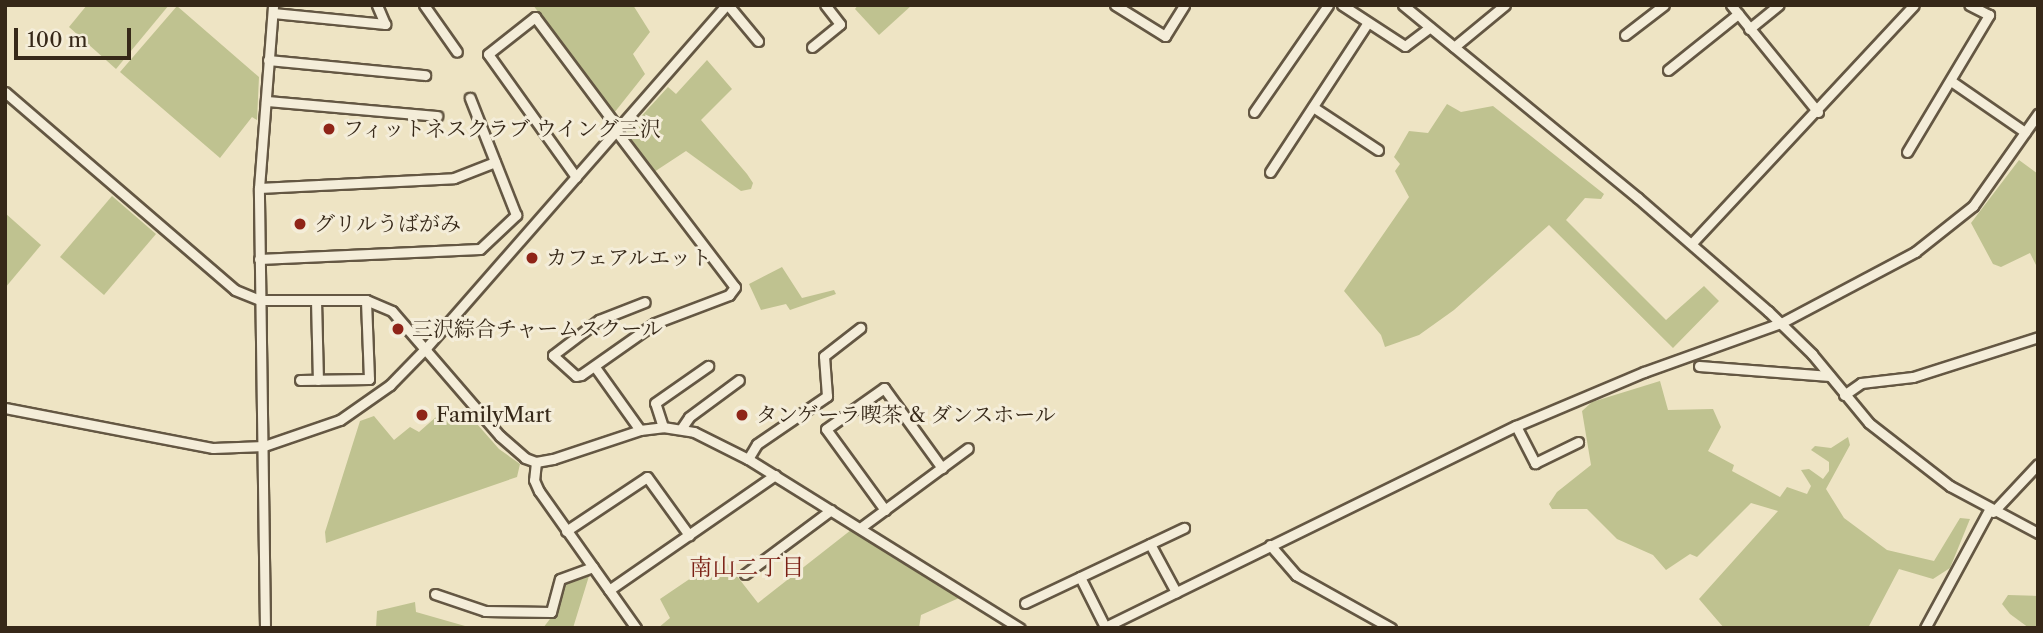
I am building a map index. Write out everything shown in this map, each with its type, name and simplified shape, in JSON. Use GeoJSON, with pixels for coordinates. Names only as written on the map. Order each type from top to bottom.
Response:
{"type":"FeatureCollection","features":[{"type":"Feature","properties":{"kind":"street"},"geometry":{"type":"LineString","coordinates":[[265,628],[259,188],[273,9],[385,24],[377,5]]}},
{"type":"Feature","properties":{"kind":"street"},"geometry":{"type":"LineString","coordinates":[[424,5],[457,52]]}},
{"type":"Feature","properties":{"kind":"street"},"geometry":{"type":"LineString","coordinates":[[5,408],[186,445],[264,446],[320,429],[357,411],[426,348],[726,5],[758,41]]}},
{"type":"Feature","properties":{"kind":"street"},"geometry":{"type":"LineString","coordinates":[[812,47],[840,24],[825,5]]}},
{"type":"Feature","properties":{"kind":"street"},"geometry":{"type":"LineString","coordinates":[[1115,5],[1165,36],[1184,5]]}},
{"type":"Feature","properties":{"kind":"street"},"geometry":{"type":"LineString","coordinates":[[1254,112],[1328,5]]}},
{"type":"Feature","properties":{"kind":"street"},"geometry":{"type":"LineString","coordinates":[[1342,5],[1367,24],[1405,46],[1430,27]]}},
{"type":"Feature","properties":{"kind":"street"},"geometry":{"type":"LineString","coordinates":[[1403,5],[1692,243],[1781,323],[1844,395],[1888,439],[1991,511],[2038,533]]}},
{"type":"Feature","properties":{"kind":"street"},"geometry":{"type":"LineString","coordinates":[[1454,47],[1504,5]]}},
{"type":"Feature","properties":{"kind":"street"},"geometry":{"type":"LineString","coordinates":[[1625,35],[1664,5]]}},
{"type":"Feature","properties":{"kind":"street"},"geometry":{"type":"LineString","coordinates":[[1731,5],[1818,111]]}},
{"type":"Feature","properties":{"kind":"street"},"geometry":{"type":"LineString","coordinates":[[1749,29],[1780,5]]}},
{"type":"Feature","properties":{"kind":"street"},"geometry":{"type":"LineString","coordinates":[[1692,243],[1818,111],[1914,5]]}},
{"type":"Feature","properties":{"kind":"street"},"geometry":{"type":"LineString","coordinates":[[1907,152],[1989,15],[1969,5]]}},
{"type":"Feature","properties":{"kind":"street"},"geometry":{"type":"LineString","coordinates":[[1668,70],[1738,14]]}},
{"type":"Feature","properties":{"kind":"street"},"geometry":{"type":"LineString","coordinates":[[576,177],[488,54],[535,17],[735,287],[729,295],[656,323],[595,367],[576,376],[553,355],[598,320],[645,302]]}},
{"type":"Feature","properties":{"kind":"street"},"geometry":{"type":"LineString","coordinates":[[1270,173],[1367,24]]}},
{"type":"Feature","properties":{"kind":"street"},"geometry":{"type":"LineString","coordinates":[[268,60],[425,75]]}},
{"type":"Feature","properties":{"kind":"street"},"geometry":{"type":"LineString","coordinates":[[1951,80],[2025,132]]}},
{"type":"Feature","properties":{"kind":"street"},"geometry":{"type":"LineString","coordinates":[[5,92],[225,282],[260,300],[366,300],[392,311],[500,436],[536,462]]}},
{"type":"Feature","properties":{"kind":"street"},"geometry":{"type":"LineString","coordinates":[[259,259],[480,249],[516,215],[470,98]]}},
{"type":"Feature","properties":{"kind":"street"},"geometry":{"type":"LineString","coordinates":[[266,101],[437,116]]}},
{"type":"Feature","properties":{"kind":"street"},"geometry":{"type":"LineString","coordinates":[[1313,107],[1378,150]]}},
{"type":"Feature","properties":{"kind":"street"},"geometry":{"type":"LineString","coordinates":[[1080,577],[1104,627],[1516,426],[1644,372],[1781,323],[1936,239],[1973,206],[2038,114]]}},
{"type":"Feature","properties":{"kind":"street"},"geometry":{"type":"LineString","coordinates":[[259,188],[454,178],[495,162]]}},
{"type":"Feature","properties":{"kind":"street"},"geometry":{"type":"LineString","coordinates":[[316,300],[318,380]]}},
{"type":"Feature","properties":{"kind":"street"},"geometry":{"type":"LineString","coordinates":[[300,380],[369,379],[366,300]]}},
{"type":"Feature","properties":{"kind":"street"},"geometry":{"type":"LineString","coordinates":[[748,459],[757,444],[827,396],[824,356],[860,328]]}},
{"type":"Feature","properties":{"kind":"street"},"geometry":{"type":"LineString","coordinates":[[1844,395],[1861,383],[1913,377],[2038,337]]}},
{"type":"Feature","properties":{"kind":"street"},"geometry":{"type":"LineString","coordinates":[[663,427],[655,403],[708,366]]}},
{"type":"Feature","properties":{"kind":"street"},"geometry":{"type":"LineString","coordinates":[[1699,366],[1830,376]]}},
{"type":"Feature","properties":{"kind":"street"},"geometry":{"type":"LineString","coordinates":[[595,367],[640,430]]}},
{"type":"Feature","properties":{"kind":"street"},"geometry":{"type":"LineString","coordinates":[[681,429],[689,416],[739,380]]}},
{"type":"Feature","properties":{"kind":"street"},"geometry":{"type":"LineString","coordinates":[[885,510],[826,429],[884,388],[942,468]]}},
{"type":"Feature","properties":{"kind":"street"},"geometry":{"type":"LineString","coordinates":[[1516,426],[1535,463],[1578,442]]}},
{"type":"Feature","properties":{"kind":"street"},"geometry":{"type":"LineString","coordinates":[[536,462],[640,430],[663,427],[681,429],[748,459],[1020,628]]}},
{"type":"Feature","properties":{"kind":"street"},"geometry":{"type":"LineString","coordinates":[[860,528],[968,448]]}},
{"type":"Feature","properties":{"kind":"street"},"geometry":{"type":"LineString","coordinates":[[536,462],[534,480],[566,531],[636,628]]}},
{"type":"Feature","properties":{"kind":"street"},"geometry":{"type":"LineString","coordinates":[[1925,628],[1991,511],[2038,464]]}},
{"type":"Feature","properties":{"kind":"street"},"geometry":{"type":"LineString","coordinates":[[609,590],[775,475]]}},
{"type":"Feature","properties":{"kind":"street"},"geometry":{"type":"LineString","coordinates":[[566,531],[647,477],[689,535]]}},
{"type":"Feature","properties":{"kind":"street"},"geometry":{"type":"LineString","coordinates":[[745,574],[831,510]]}},
{"type":"Feature","properties":{"kind":"street"},"geometry":{"type":"LineString","coordinates":[[1026,603],[1184,528]]}},
{"type":"Feature","properties":{"kind":"street"},"geometry":{"type":"LineString","coordinates":[[1150,544],[1176,592]]}},
{"type":"Feature","properties":{"kind":"street"},"geometry":{"type":"LineString","coordinates":[[1270,545],[1296,575],[1391,628]]}},
{"type":"Feature","properties":{"kind":"street"},"geometry":{"type":"LineString","coordinates":[[435,594],[485,611],[551,612],[560,579],[593,568]]}},
{"type":"Feature","properties":{"kind":"green space"},"geometry":{"type":"Polygon","coordinates":[[[87,5],[169,5],[116,69],[69,27],[87,5]]]}},
{"type":"Feature","properties":{"kind":"green space"},"geometry":{"type":"Polygon","coordinates":[[[533,5],[633,5],[650,32],[633,54],[645,74],[614,113],[533,5]]]}},
{"type":"Feature","properties":{"kind":"green space"},"geometry":{"type":"Polygon","coordinates":[[[858,5],[912,5],[879,35],[855,9],[858,5]]]}},
{"type":"Feature","properties":{"kind":"green space"},"geometry":{"type":"Polygon","coordinates":[[[177,6],[259,77],[257,120],[252,117],[220,158],[120,72],[177,6]]]}},
{"type":"Feature","properties":{"kind":"green space"},"geometry":{"type":"Polygon","coordinates":[[[707,60],[732,89],[701,120],[747,174],[753,183],[751,189],[741,191],[686,151],[654,172],[625,134],[668,87],[676,94],[707,60]]]}},
{"type":"Feature","properties":{"kind":"green space"},"geometry":{"type":"Polygon","coordinates":[[[1447,104],[1461,112],[1493,106],[1604,194],[1601,199],[1585,198],[1566,220],[1666,320],[1704,286],[1719,301],[1673,348],[1549,225],[1454,310],[1419,335],[1385,347],[1381,335],[1344,291],[1409,197],[1395,171],[1400,164],[1394,157],[1409,131],[1428,133],[1447,104]]]}},
{"type":"Feature","properties":{"kind":"green space"},"geometry":{"type":"Polygon","coordinates":[[[2019,160],[2038,174],[2038,269],[2030,253],[2001,267],[1993,264],[1971,223],[2019,160]]]}},
{"type":"Feature","properties":{"kind":"green space"},"geometry":{"type":"Polygon","coordinates":[[[112,196],[156,234],[104,295],[60,257],[112,196]]]}},
{"type":"Feature","properties":{"kind":"green space"},"geometry":{"type":"Polygon","coordinates":[[[5,213],[41,245],[5,288],[5,213]]]}},
{"type":"Feature","properties":{"kind":"green space"},"geometry":{"type":"Polygon","coordinates":[[[782,267],[802,298],[834,290],[836,294],[790,310],[786,304],[761,310],[749,284],[782,267]]]}},
{"type":"Feature","properties":{"kind":"green space"},"geometry":{"type":"Polygon","coordinates":[[[1660,381],[1668,410],[1713,409],[1721,427],[1708,451],[1734,465],[1732,471],[1780,497],[1787,487],[1807,494],[1811,486],[1801,470],[1809,469],[1823,479],[1829,471],[1829,462],[1811,450],[1815,446],[1831,448],[1848,437],[1850,445],[1826,489],[1844,518],[1887,550],[1934,561],[1960,518],[1970,519],[1950,568],[1933,579],[1899,569],[1868,628],[1724,628],[1699,599],[1778,511],[1751,503],[1697,557],[1690,554],[1666,570],[1653,555],[1617,539],[1587,509],[1552,509],[1549,504],[1557,492],[1591,465],[1582,411],[1592,402],[1660,381]]]}},
{"type":"Feature","properties":{"kind":"green space"},"geometry":{"type":"Polygon","coordinates":[[[463,408],[499,449],[520,464],[517,477],[326,543],[325,532],[360,421],[374,416],[394,440],[410,427],[419,432],[436,417],[442,424],[463,408]]]}},
{"type":"Feature","properties":{"kind":"green space"},"geometry":{"type":"Polygon","coordinates":[[[851,530],[959,598],[921,615],[919,628],[658,628],[670,618],[660,599],[722,557],[758,603],[851,530]]]}},
{"type":"Feature","properties":{"kind":"green space"},"geometry":{"type":"Polygon","coordinates":[[[589,576],[573,628],[543,628],[560,606],[564,585],[589,576]]]}},
{"type":"Feature","properties":{"kind":"green space"},"geometry":{"type":"Polygon","coordinates":[[[2008,595],[2038,596],[2038,628],[2029,628],[2010,614],[2002,604],[2008,595]]]}},
{"type":"Feature","properties":{"kind":"green space"},"geometry":{"type":"Polygon","coordinates":[[[415,602],[416,612],[472,628],[376,628],[377,611],[415,602]]]}},
{"type":"Feature","properties":{"kind":"place","name":"フィットネスクラブ ウイング三沢"},"geometry":{"type":"Point","coordinates":[329,129]}},
{"type":"Feature","properties":{"kind":"place","name":"グリルうばがみ"},"geometry":{"type":"Point","coordinates":[300,224]}},
{"type":"Feature","properties":{"kind":"place","name":"カフェアルエット"},"geometry":{"type":"Point","coordinates":[532,258]}},
{"type":"Feature","properties":{"kind":"place","name":"三沢綜合チャームスクール"},"geometry":{"type":"Point","coordinates":[398,329]}},
{"type":"Feature","properties":{"kind":"place","name":"FamilyMart"},"geometry":{"type":"Point","coordinates":[422,415]}},
{"type":"Feature","properties":{"kind":"place","name":"タンゲーラ喫茶 & ダンスホール"},"geometry":{"type":"Point","coordinates":[742,415]}},
{"type":"Feature","properties":{"kind":"district","name":"南山二丁目"},"geometry":{"type":"Point","coordinates":[747,567]}}]}
